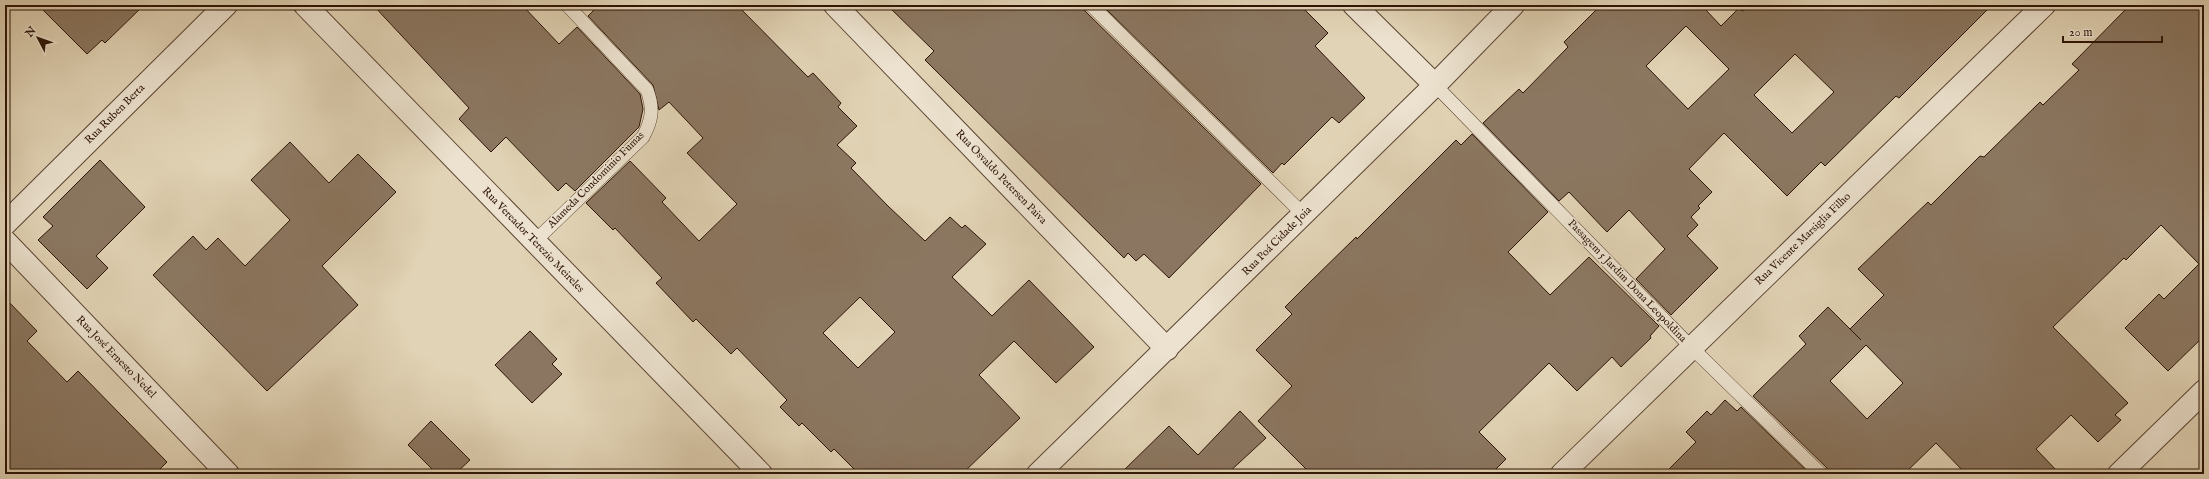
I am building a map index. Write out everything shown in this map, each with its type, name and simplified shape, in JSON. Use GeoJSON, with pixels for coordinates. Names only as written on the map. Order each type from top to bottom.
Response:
{"type":"FeatureCollection","features":[{"type":"Feature","properties":{"kind":"street","name":"Rua Ruben Berta"},"geometry":{"type":"LineString","coordinates":[[5,224],[226,5]]}},
{"type":"Feature","properties":{"kind":"street","name":"Rua Vereador Terezio Meireles"},"geometry":{"type":"LineString","coordinates":[[305,5],[761,474]]}},
{"type":"Feature","properties":{"kind":"street","name":"Rua Osvaldo Petersen Paiva"},"geometry":{"type":"LineString","coordinates":[[835,5],[1166,349]]}},
{"type":"Feature","properties":{"kind":"street"},"geometry":{"type":"LineString","coordinates":[[1354,5],[1435,85]]}},
{"type":"Feature","properties":{"kind":"street","name":"Rua Poá Cidade Joia"},"geometry":{"type":"LineString","coordinates":[[1038,474],[1435,85],[1513,5]]}},
{"type":"Feature","properties":{"kind":"street","name":"Rua Vicente Marsiglia Filho"},"geometry":{"type":"LineString","coordinates":[[1562,474],[2044,5]]}},
{"type":"Feature","properties":{"kind":"street","name":"Rua José Ernesto Nedel"},"geometry":{"type":"LineString","coordinates":[[5,241],[228,474]]}},
{"type":"Feature","properties":{"kind":"street"},"geometry":{"type":"LineString","coordinates":[[2118,474],[2204,391]]}},
{"type":"Feature","properties":{"kind":"lane","name":"Alameda Condominio Fumas"},"geometry":{"type":"LineString","coordinates":[[535,241],[643,138],[652,115],[652,104],[647,90],[567,5]]}},
{"type":"Feature","properties":{"kind":"lane"},"geometry":{"type":"LineString","coordinates":[[1091,5],[1303,214]]}},
{"type":"Feature","properties":{"kind":"lane","name":"Passagem 5 Jardim Dona Leopoldina"},"geometry":{"type":"LineString","coordinates":[[1435,85],[1692,348],[1821,474]]}},
{"type":"Feature","properties":{"kind":"building"},"geometry":{"type":"Polygon","coordinates":[[[38,5],[144,5],[105,43],[102,40],[87,54],[38,5]]]}},
{"type":"Feature","properties":{"kind":"building"},"geometry":{"type":"Polygon","coordinates":[[[373,5],[459,5],[463,9],[469,5],[522,5],[559,44],[577,27],[640,94],[643,109],[639,127],[575,191],[566,183],[558,191],[506,137],[491,152],[459,119],[469,108],[373,5]]]}},
{"type":"Feature","properties":{"kind":"building"},"geometry":{"type":"Polygon","coordinates":[[[599,5],[737,5],[808,77],[813,73],[841,103],[838,107],[857,126],[837,145],[856,163],[851,168],[888,206],[925,241],[950,217],[962,228],[965,225],[986,244],[952,277],[992,316],[1029,280],[1094,347],[1056,383],[1014,341],[979,375],[1020,418],[962,474],[859,474],[834,449],[831,452],[802,423],[799,426],[780,407],[787,400],[737,348],[731,354],[696,319],[693,322],[656,283],[662,278],[615,228],[613,230],[586,203],[630,161],[666,198],[662,202],[699,241],[737,204],[687,153],[703,138],[669,102],[659,110],[653,85],[588,16],[599,5]],[[860,297],[823,333],[858,368],[895,332],[860,297]]]}},
{"type":"Feature","properties":{"kind":"building"},"geometry":{"type":"Polygon","coordinates":[[[887,5],[1083,5],[1085,11],[1261,184],[1169,278],[1144,254],[1136,261],[1128,253],[1124,258],[925,60],[934,51],[887,5]]]}},
{"type":"Feature","properties":{"kind":"building"},"geometry":{"type":"Polygon","coordinates":[[[1102,5],[1300,5],[1328,33],[1315,46],[1365,98],[1339,123],[1332,117],[1284,165],[1282,163],[1273,173],[1102,5]]]}},
{"type":"Feature","properties":{"kind":"building"},"geometry":{"type":"Polygon","coordinates":[[[1601,5],[1707,5],[1704,8],[1721,26],[1739,8],[1742,11],[1753,5],[1992,5],[1899,98],[1896,96],[1825,166],[1821,162],[1787,196],[1724,133],[1689,169],[1712,192],[1698,206],[1700,208],[1691,217],[1698,225],[1687,236],[1718,268],[1671,315],[1636,279],[1665,249],[1629,210],[1607,232],[1569,192],[1559,201],[1483,123],[1519,89],[1523,93],[1568,47],[1564,42],[1601,5]],[[1686,26],[1646,66],[1688,109],[1729,69],[1686,26]],[[1795,54],[1754,95],[1792,133],[1834,92],[1795,54]]]}},
{"type":"Feature","properties":{"kind":"building"},"geometry":{"type":"Polygon","coordinates":[[[2130,5],[2204,5],[2204,336],[2168,371],[2125,328],[2159,294],[2164,299],[2199,264],[2161,225],[2126,260],[2124,258],[2053,327],[2128,403],[2115,415],[2121,420],[2098,442],[2071,415],[2036,449],[2060,474],[1966,474],[1936,443],[1904,474],[1829,474],[1827,468],[1753,396],[1806,344],[1799,336],[1828,307],[1850,329],[1884,295],[1858,269],[1928,202],[1931,205],[1980,156],[1984,157],[2040,102],[2043,105],[2079,70],[2072,64],[2130,5]],[[1866,345],[1830,381],[1867,419],[1903,383],[1866,345]]]}},
{"type":"Feature","properties":{"kind":"building"},"geometry":{"type":"Polygon","coordinates":[[[1472,134],[1548,212],[1508,252],[1550,295],[1589,257],[1659,326],[1650,336],[1651,338],[1621,367],[1612,357],[1577,391],[1549,363],[1479,432],[1506,459],[1491,474],[1311,474],[1258,421],[1292,386],[1256,350],[1292,314],[1285,307],[1306,286],[1356,237],[1357,239],[1456,140],[1461,145],[1472,134]]]}},
{"type":"Feature","properties":{"kind":"building"},"geometry":{"type":"Polygon","coordinates":[[[290,142],[329,183],[358,154],[396,192],[322,266],[358,305],[267,391],[153,275],[193,236],[206,250],[218,238],[245,266],[290,220],[251,180],[290,142]]]}},
{"type":"Feature","properties":{"kind":"building"},"geometry":{"type":"Polygon","coordinates":[[[100,160],[145,207],[96,256],[108,268],[87,289],[38,240],[53,226],[43,217],[100,160]]]}},
{"type":"Feature","properties":{"kind":"building"},"geometry":{"type":"Polygon","coordinates":[[[5,298],[37,331],[27,341],[67,382],[78,371],[167,462],[155,474],[5,474],[5,298]]]}},
{"type":"Feature","properties":{"kind":"building"},"geometry":{"type":"Polygon","coordinates":[[[530,331],[557,359],[552,364],[562,374],[532,403],[495,365],[530,331]]]}},
{"type":"Feature","properties":{"kind":"building"},"geometry":{"type":"Polygon","coordinates":[[[1725,400],[1737,411],[1741,407],[1810,474],[1664,474],[1696,442],[1686,432],[1707,411],[1711,415],[1725,400]]]}},
{"type":"Feature","properties":{"kind":"building"},"geometry":{"type":"Polygon","coordinates":[[[1240,411],[1266,438],[1227,474],[1120,474],[1169,426],[1198,455],[1240,411]]]}},
{"type":"Feature","properties":{"kind":"building"},"geometry":{"type":"Polygon","coordinates":[[[431,421],[470,460],[455,474],[437,474],[408,445],[431,421]]]}}]}
